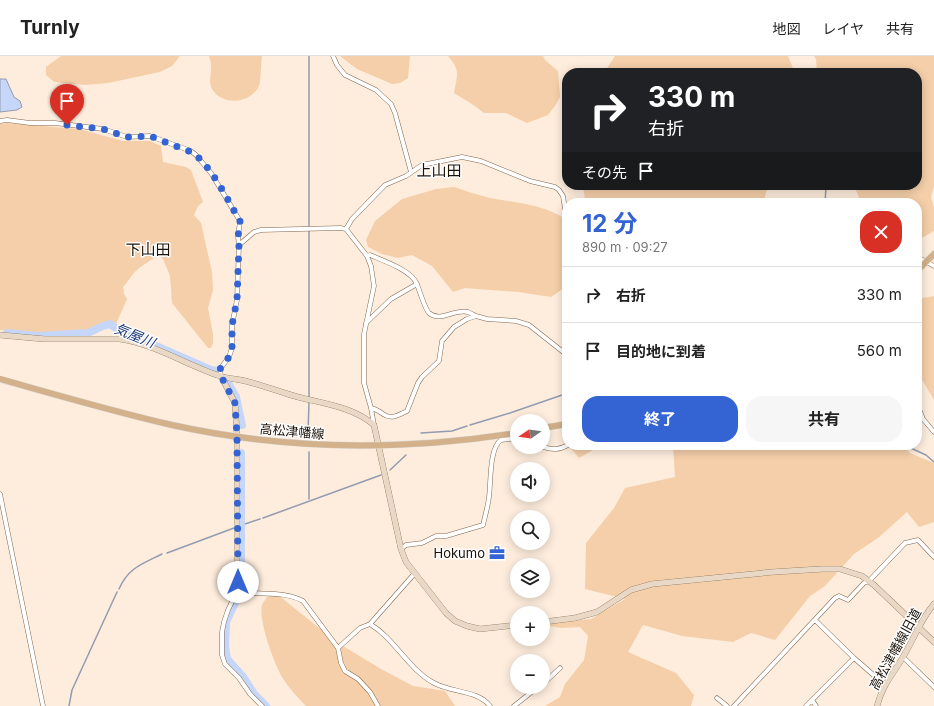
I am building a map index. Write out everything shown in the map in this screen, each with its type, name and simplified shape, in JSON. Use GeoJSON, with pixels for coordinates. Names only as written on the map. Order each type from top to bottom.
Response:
{"type":"FeatureCollection","features":[{"type":"Feature","properties":{"kind":"main road"},"geometry":{"type":"LineString","coordinates":[[922,266],[934,254]]}},
{"type":"Feature","properties":{"kind":"main road","name":"高松津幡線"},"geometry":{"type":"LineString","coordinates":[[0,379],[172,425],[237,436],[310,445],[379,446],[510,434]]}},
{"type":"Feature","properties":{"kind":"main road"},"geometry":{"type":"LineString","coordinates":[[550,427],[562,425]]}},
{"type":"Feature","properties":{"kind":"street"},"geometry":{"type":"LineString","coordinates":[[333,56],[337,65],[345,75],[376,90],[391,104],[412,172]]}},
{"type":"Feature","properties":{"kind":"street"},"geometry":{"type":"LineString","coordinates":[[0,121],[7,120],[30,123],[55,123],[103,129],[127,137],[150,136],[191,152],[196,155],[211,173],[240,221],[238,237],[237,300],[232,325],[232,348],[229,357],[220,369],[221,376],[235,403],[237,436],[237,591],[224,622],[222,632],[222,655],[225,664],[239,678],[250,694],[262,706]]}},
{"type":"Feature","properties":{"kind":"street"},"geometry":{"type":"LineString","coordinates":[[346,229],[352,219],[385,185],[406,176],[422,165],[462,158],[481,161],[530,181],[555,187],[559,190],[563,198]]}},
{"type":"Feature","properties":{"kind":"street"},"geometry":{"type":"LineString","coordinates":[[239,245],[254,232],[260,230],[346,229]]}},
{"type":"Feature","properties":{"kind":"street"},"geometry":{"type":"LineString","coordinates":[[346,229],[367,256],[371,266],[374,286],[364,334],[364,383],[371,408],[400,549],[406,562],[446,613],[455,621],[480,629],[510,626]]}},
{"type":"Feature","properties":{"kind":"street"},"geometry":{"type":"LineString","coordinates":[[367,256],[370,255],[399,268],[414,279],[429,313],[433,315],[440,317],[463,311],[487,319],[516,321],[528,325],[562,351]]}},
{"type":"Feature","properties":{"kind":"street"},"geometry":{"type":"LineString","coordinates":[[922,260],[934,266]]}},
{"type":"Feature","properties":{"kind":"street"},"geometry":{"type":"LineString","coordinates":[[366,323],[391,299],[417,284]]}},
{"type":"Feature","properties":{"kind":"street"},"geometry":{"type":"LineString","coordinates":[[371,408],[376,408],[384,415],[390,417],[398,416],[407,411],[418,383],[422,377],[439,361],[442,341],[458,324],[476,316]]}},
{"type":"Feature","properties":{"kind":"street"},"geometry":{"type":"LineString","coordinates":[[0,335],[44,339],[132,340],[221,376],[249,382],[284,394],[347,410],[366,418],[374,425]]}},
{"type":"Feature","properties":{"kind":"street"},"geometry":{"type":"LineString","coordinates":[[922,416],[934,432]]}},
{"type":"Feature","properties":{"kind":"street"},"geometry":{"type":"LineString","coordinates":[[400,549],[406,545],[422,543],[436,536],[446,536],[483,525],[489,496],[492,462],[497,445],[501,440],[510,439]]}},
{"type":"Feature","properties":{"kind":"street"},"geometry":{"type":"LineString","coordinates":[[550,450],[557,450],[562,448]]}},
{"type":"Feature","properties":{"kind":"street"},"geometry":{"type":"LineString","coordinates":[[0,494],[43,706]]}},
{"type":"Feature","properties":{"kind":"street"},"geometry":{"type":"LineString","coordinates":[[734,706],[835,598],[839,596],[848,600],[869,581],[905,543],[918,540],[934,557]]}},
{"type":"Feature","properties":{"kind":"street"},"geometry":{"type":"LineString","coordinates":[[550,621],[575,618],[597,612],[631,590],[652,584],[822,568],[840,569],[862,576],[934,642]]}},
{"type":"Feature","properties":{"kind":"street"},"geometry":{"type":"LineString","coordinates":[[338,648],[360,628],[370,624],[415,573]]}},
{"type":"Feature","properties":{"kind":"street"},"geometry":{"type":"LineString","coordinates":[[237,591],[245,593],[294,596],[303,601],[338,648],[341,662],[345,671],[358,679],[370,692],[378,706]]}},
{"type":"Feature","properties":{"kind":"street","name":"高松津幡線旧道"},"geometry":{"type":"LineString","coordinates":[[877,706],[885,685],[903,657],[925,614],[934,604]]}},
{"type":"Feature","properties":{"kind":"street"},"geometry":{"type":"LineString","coordinates":[[815,620],[854,658],[885,685]]}},
{"type":"Feature","properties":{"kind":"street"},"geometry":{"type":"LineString","coordinates":[[370,624],[381,631],[428,680],[449,690],[469,693],[480,697],[490,706]]}},
{"type":"Feature","properties":{"kind":"street"},"geometry":{"type":"LineString","coordinates":[[903,657],[934,686]]}},
{"type":"Feature","properties":{"kind":"street"},"geometry":{"type":"LineString","coordinates":[[806,706],[854,658]]}},
{"type":"Feature","properties":{"kind":"street"},"geometry":{"type":"LineString","coordinates":[[550,677],[560,668]]}},
{"type":"Feature","properties":{"kind":"street"},"geometry":{"type":"LineString","coordinates":[[514,706],[529,694]]}},
{"type":"Feature","properties":{"kind":"street"},"geometry":{"type":"LineString","coordinates":[[717,698],[727,706]]}},
{"type":"Feature","properties":{"kind":"street"},"geometry":{"type":"LineString","coordinates":[[812,700],[816,706]]}},
{"type":"Feature","properties":{"kind":"shaded area"},"geometry":{"type":"Polygon","coordinates":[[[61,56],[180,56],[172,66],[160,72],[108,83],[85,85],[54,82],[46,75],[46,67],[61,56]]]}},
{"type":"Feature","properties":{"kind":"shaded area"},"geometry":{"type":"Polygon","coordinates":[[[209,56],[262,56],[259,86],[255,92],[236,101],[222,98],[212,89],[211,86],[211,64],[209,56]]]}},
{"type":"Feature","properties":{"kind":"shaded area"},"geometry":{"type":"Polygon","coordinates":[[[340,56],[410,56],[408,78],[400,83],[392,84],[357,69],[340,56]]]}},
{"type":"Feature","properties":{"kind":"shaded area"},"geometry":{"type":"Polygon","coordinates":[[[448,56],[543,56],[545,60],[558,71],[560,97],[548,115],[527,123],[506,113],[484,113],[454,93],[457,73],[455,66],[448,56]]]}},
{"type":"Feature","properties":{"kind":"shaded area"},"geometry":{"type":"Polygon","coordinates":[[[615,56],[788,56],[793,68],[607,68],[615,56]]]}},
{"type":"Feature","properties":{"kind":"shaded area"},"geometry":{"type":"Polygon","coordinates":[[[814,56],[934,56],[934,186],[931,197],[934,208],[934,231],[922,238],[922,198],[859,198],[856,190],[922,190],[922,68],[817,68],[816,59],[814,56]]]}},
{"type":"Feature","properties":{"kind":"shaded area"},"geometry":{"type":"Polygon","coordinates":[[[7,123],[79,129],[123,141],[150,141],[161,146],[163,162],[186,167],[191,170],[203,202],[198,206],[194,215],[201,223],[212,272],[213,290],[208,308],[213,334],[213,343],[211,348],[208,348],[172,303],[170,276],[160,255],[139,268],[123,287],[124,294],[127,299],[116,324],[83,331],[39,333],[0,330],[0,124],[7,123]]]}},
{"type":"Feature","properties":{"kind":"shaded area"},"geometry":{"type":"Polygon","coordinates":[[[454,187],[490,198],[540,207],[562,217],[562,289],[551,297],[518,292],[465,288],[453,292],[432,266],[412,255],[398,258],[382,254],[368,247],[366,240],[375,221],[402,199],[436,189],[454,187]]]}},
{"type":"Feature","properties":{"kind":"shaded area"},"geometry":{"type":"Polygon","coordinates":[[[584,190],[767,190],[765,198],[585,198],[584,190]]]}},
{"type":"Feature","properties":{"kind":"shaded area"},"geometry":{"type":"Polygon","coordinates":[[[934,296],[934,400],[922,380],[922,298],[934,296]]]}},
{"type":"Feature","properties":{"kind":"shaded area"},"geometry":{"type":"Polygon","coordinates":[[[572,450],[593,450],[579,458],[572,450]]]}},
{"type":"Feature","properties":{"kind":"shaded area"},"geometry":{"type":"Polygon","coordinates":[[[673,450],[908,450],[910,453],[934,463],[934,522],[919,527],[907,512],[878,538],[854,554],[825,586],[810,596],[775,640],[751,633],[733,642],[682,636],[643,625],[628,652],[676,673],[694,695],[691,706],[545,706],[560,697],[565,684],[584,660],[588,636],[580,627],[561,628],[550,626],[551,623],[591,619],[625,599],[585,589],[586,543],[614,508],[625,488],[675,477],[673,450]]]}},
{"type":"Feature","properties":{"kind":"shaded area"},"geometry":{"type":"Polygon","coordinates":[[[278,595],[338,643],[413,686],[445,691],[455,706],[306,706],[287,685],[282,677],[264,631],[261,612],[262,605],[267,597],[278,595]]]}},
{"type":"Feature","properties":{"kind":"water"},"geometry":{"type":"Polygon","coordinates":[[[0,79],[6,79],[14,97],[20,101],[22,107],[17,110],[0,112],[0,79]]]}},
{"type":"Feature","properties":{"kind":"waterway"},"geometry":{"type":"LineString","coordinates":[[309,56],[309,227]]}},
{"type":"Feature","properties":{"kind":"waterway"},"geometry":{"type":"LineString","coordinates":[[825,198],[826,190]]}},
{"type":"Feature","properties":{"kind":"waterway"},"geometry":{"type":"LineString","coordinates":[[309,230],[309,397]]}},
{"type":"Feature","properties":{"kind":"waterway","name":"気屋川"},"geometry":{"type":"LineString","coordinates":[[7,333],[38,336],[88,333],[110,324],[117,329],[211,370],[219,371]]}},
{"type":"Feature","properties":{"kind":"waterway","name":"気屋川"},"geometry":{"type":"LineString","coordinates":[[228,383],[236,397],[242,425]]}},
{"type":"Feature","properties":{"kind":"waterway"},"geometry":{"type":"LineString","coordinates":[[470,425],[562,395]]}},
{"type":"Feature","properties":{"kind":"waterway"},"geometry":{"type":"LineString","coordinates":[[308,432],[309,403]]}},
{"type":"Feature","properties":{"kind":"waterway"},"geometry":{"type":"LineString","coordinates":[[421,433],[452,431],[467,426]]}},
{"type":"Feature","properties":{"kind":"waterway"},"geometry":{"type":"LineString","coordinates":[[915,450],[926,455],[934,462]]}},
{"type":"Feature","properties":{"kind":"waterway"},"geometry":{"type":"LineString","coordinates":[[309,452],[309,499]]}},
{"type":"Feature","properties":{"kind":"waterway","name":"気屋川"},"geometry":{"type":"LineString","coordinates":[[241,453],[241,588]]}},
{"type":"Feature","properties":{"kind":"waterway"},"geometry":{"type":"LineString","coordinates":[[390,470],[406,455]]}},
{"type":"Feature","properties":{"kind":"waterway"},"geometry":{"type":"LineString","coordinates":[[263,518],[381,475]]}},
{"type":"Feature","properties":{"kind":"waterway"},"geometry":{"type":"LineString","coordinates":[[245,524],[260,519]]}},
{"type":"Feature","properties":{"kind":"waterway"},"geometry":{"type":"LineString","coordinates":[[167,553],[234,528]]}},
{"type":"Feature","properties":{"kind":"waterway"},"geometry":{"type":"LineString","coordinates":[[119,589],[131,571],[162,554]]}},
{"type":"Feature","properties":{"kind":"waterway"},"geometry":{"type":"LineString","coordinates":[[69,706],[72,690],[117,592]]}},
{"type":"Feature","properties":{"kind":"waterway","name":"気屋川"},"geometry":{"type":"LineString","coordinates":[[238,596],[226,622],[225,646],[227,659],[244,678],[254,694],[266,706]]}},
{"type":"Feature","properties":{"kind":"place","name":"Hokumo"},"geometry":{"type":"Point","coordinates":[497,553]}},
{"type":"Feature","properties":{"kind":"district","name":"上山田"},"geometry":{"type":"Point","coordinates":[439,170]}},
{"type":"Feature","properties":{"kind":"district","name":"下山田"},"geometry":{"type":"Point","coordinates":[148,249]}},
{"type":"Feature","properties":{"kind":"route"},"geometry":{"type":"LineString","coordinates":[[67,125],[103,129],[127,137],[150,136],[191,152],[200,159],[211,173],[240,221],[238,237],[237,300],[232,325],[232,348],[229,357],[220,369],[221,376],[235,403],[237,436],[238,582]]}}]}
